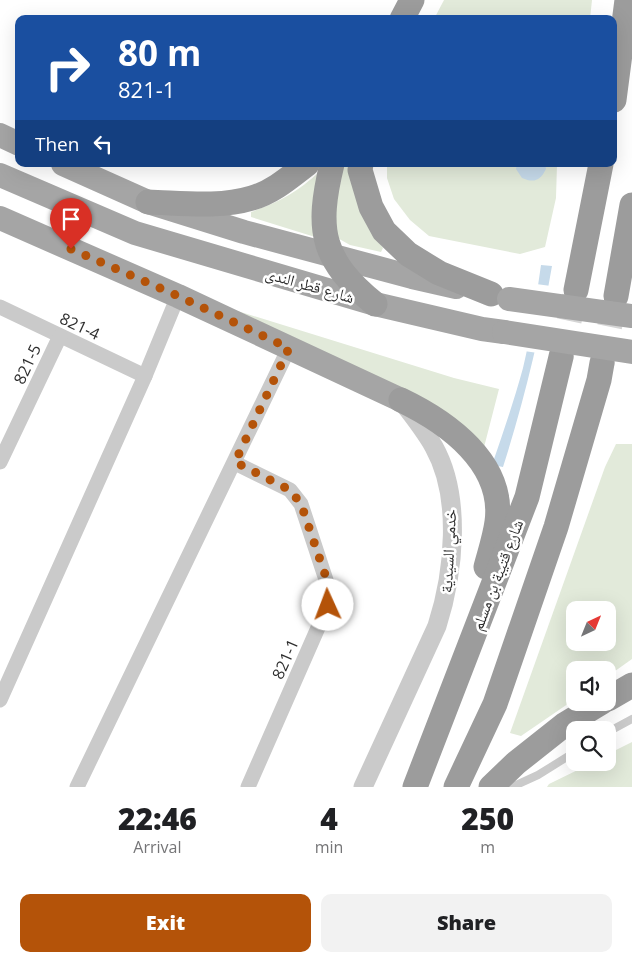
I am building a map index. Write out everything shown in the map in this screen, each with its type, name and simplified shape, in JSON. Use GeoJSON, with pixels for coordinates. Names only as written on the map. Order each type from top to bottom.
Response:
{"type":"FeatureCollection","features":[{"type":"Feature","properties":{"kind":"highway"},"geometry":{"type":"LineString","coordinates":[[404,15],[412,0]]}},
{"type":"Feature","properties":{"kind":"highway"},"geometry":{"type":"LineString","coordinates":[[617,77],[627,0]]}},
{"type":"Feature","properties":{"kind":"highway"},"geometry":{"type":"LineString","coordinates":[[148,202],[230,204],[253,198],[272,189],[303,167]]}},
{"type":"Feature","properties":{"kind":"highway"},"geometry":{"type":"LineString","coordinates":[[331,167],[325,203],[324,234],[328,249],[342,273],[375,304]]}},
{"type":"Feature","properties":{"kind":"highway"},"geometry":{"type":"LineString","coordinates":[[360,167],[371,207],[384,231],[408,254],[438,273],[500,297]]}},
{"type":"Feature","properties":{"kind":"highway"},"geometry":{"type":"LineString","coordinates":[[586,167],[589,230]]}},
{"type":"Feature","properties":{"kind":"highway"},"geometry":{"type":"LineString","coordinates":[[576,290],[600,167]]}},
{"type":"Feature","properties":{"kind":"highway"},"geometry":{"type":"LineString","coordinates":[[616,296],[629,236],[632,205]]}},
{"type":"Feature","properties":{"kind":"highway","name":"شارع قتيبة بن مسلم"},"geometry":{"type":"LineString","coordinates":[[415,787],[527,497],[561,357]]}},
{"type":"Feature","properties":{"kind":"highway"},"geometry":{"type":"LineString","coordinates":[[456,787],[495,704],[505,676],[556,527],[599,380],[602,363]]}},
{"type":"Feature","properties":{"kind":"highway"},"geometry":{"type":"LineString","coordinates":[[401,400],[423,410],[454,432],[479,458],[491,480],[497,503],[497,522],[464,662]]}},
{"type":"Feature","properties":{"kind":"highway"},"geometry":{"type":"LineString","coordinates":[[616,694],[632,684]]}},
{"type":"Feature","properties":{"kind":"highway"},"geometry":{"type":"LineString","coordinates":[[491,787],[516,763],[564,725],[587,711]]}},
{"type":"Feature","properties":{"kind":"main road"},"geometry":{"type":"LineString","coordinates":[[0,135],[15,142]]}},
{"type":"Feature","properties":{"kind":"main road","name":"شارع قطر الندى"},"geometry":{"type":"LineString","coordinates":[[70,167],[148,202],[244,232],[332,256],[500,297],[632,316]]}},
{"type":"Feature","properties":{"kind":"main road","name":"شارع قطر الندى"},"geometry":{"type":"LineString","coordinates":[[0,175],[135,233],[375,304],[482,329],[632,352]]}},
{"type":"Feature","properties":{"kind":"main road"},"geometry":{"type":"LineString","coordinates":[[0,218],[178,296],[401,400]]}},
{"type":"Feature","properties":{"kind":"street"},"geometry":{"type":"LineString","coordinates":[[0,700],[146,376],[178,296]]}},
{"type":"Feature","properties":{"kind":"street","name":"821-4"},"geometry":{"type":"LineString","coordinates":[[0,307],[146,376]]}},
{"type":"Feature","properties":{"kind":"street","name":"821-5"},"geometry":{"type":"LineString","coordinates":[[1,457],[60,336]]}},
{"type":"Feature","properties":{"kind":"street"},"geometry":{"type":"LineString","coordinates":[[77,787],[289,348]]}},
{"type":"Feature","properties":{"kind":"street","name":"خدمي السيدية"},"geometry":{"type":"LineString","coordinates":[[364,787],[437,626],[445,601],[449,575],[451,509],[448,486],[434,447],[401,400]]}},
{"type":"Feature","properties":{"kind":"street","name":"821-1"},"geometry":{"type":"LineString","coordinates":[[235,462],[290,490],[301,504],[330,589],[328,605],[248,787]]}},
{"type":"Feature","properties":{"kind":"lane"},"geometry":{"type":"LineString","coordinates":[[616,728],[632,719]]}},
{"type":"Feature","properties":{"kind":"lane"},"geometry":{"type":"LineString","coordinates":[[512,787],[538,775],[566,758]]}},
{"type":"Feature","properties":{"kind":"green space"},"geometry":{"type":"Polygon","coordinates":[[[444,0],[592,0],[590,15],[436,15],[444,0]]]}},
{"type":"Feature","properties":{"kind":"green space"},"geometry":{"type":"Polygon","coordinates":[[[341,167],[355,167],[360,204],[367,225],[383,248],[381,252],[350,245],[334,236],[333,211],[341,167]]]}},
{"type":"Feature","properties":{"kind":"green space"},"geometry":{"type":"Polygon","coordinates":[[[387,167],[557,167],[556,198],[545,247],[520,254],[429,236],[410,220],[394,199],[387,178],[387,167]]]}},
{"type":"Feature","properties":{"kind":"green space"},"geometry":{"type":"Polygon","coordinates":[[[320,171],[315,237],[251,217],[251,212],[288,196],[320,171]]]}},
{"type":"Feature","properties":{"kind":"green space"},"geometry":{"type":"Polygon","coordinates":[[[215,304],[454,378],[499,389],[482,455],[215,304]]]}},
{"type":"Feature","properties":{"kind":"green space"},"geometry":{"type":"Polygon","coordinates":[[[616,444],[632,444],[632,659],[616,670],[616,661],[566,661],[566,705],[521,736],[510,733],[605,467],[616,444]]]}},
{"type":"Feature","properties":{"kind":"green space"},"geometry":{"type":"Polygon","coordinates":[[[632,742],[632,787],[547,787],[549,784],[576,771],[616,771],[616,750],[632,742]]]}},
{"type":"Feature","properties":{"kind":"water"},"geometry":{"type":"Polygon","coordinates":[[[516,167],[546,167],[546,169],[539,178],[533,181],[522,178],[516,167]]]}},
{"type":"Feature","properties":{"kind":"water"},"geometry":{"type":"Polygon","coordinates":[[[541,265],[552,266],[531,368],[503,467],[492,465],[523,368],[541,265]]]}},
{"type":"Feature","properties":{"kind":"pier"},"geometry":{"type":"Polygon","coordinates":[[[536,284],[551,286],[538,353],[524,351],[536,284]]]}},
{"type":"Feature","properties":{"kind":"tunnel"},"geometry":{"type":"LineString","coordinates":[[561,357],[576,290]]}},
{"type":"Feature","properties":{"kind":"tunnel"},"geometry":{"type":"LineString","coordinates":[[602,363],[616,296]]}},
{"type":"Feature","properties":{"kind":"route"},"geometry":{"type":"LineString","coordinates":[[71,249],[289,348],[235,462],[290,490],[301,504],[330,589],[328,605]]}}]}
